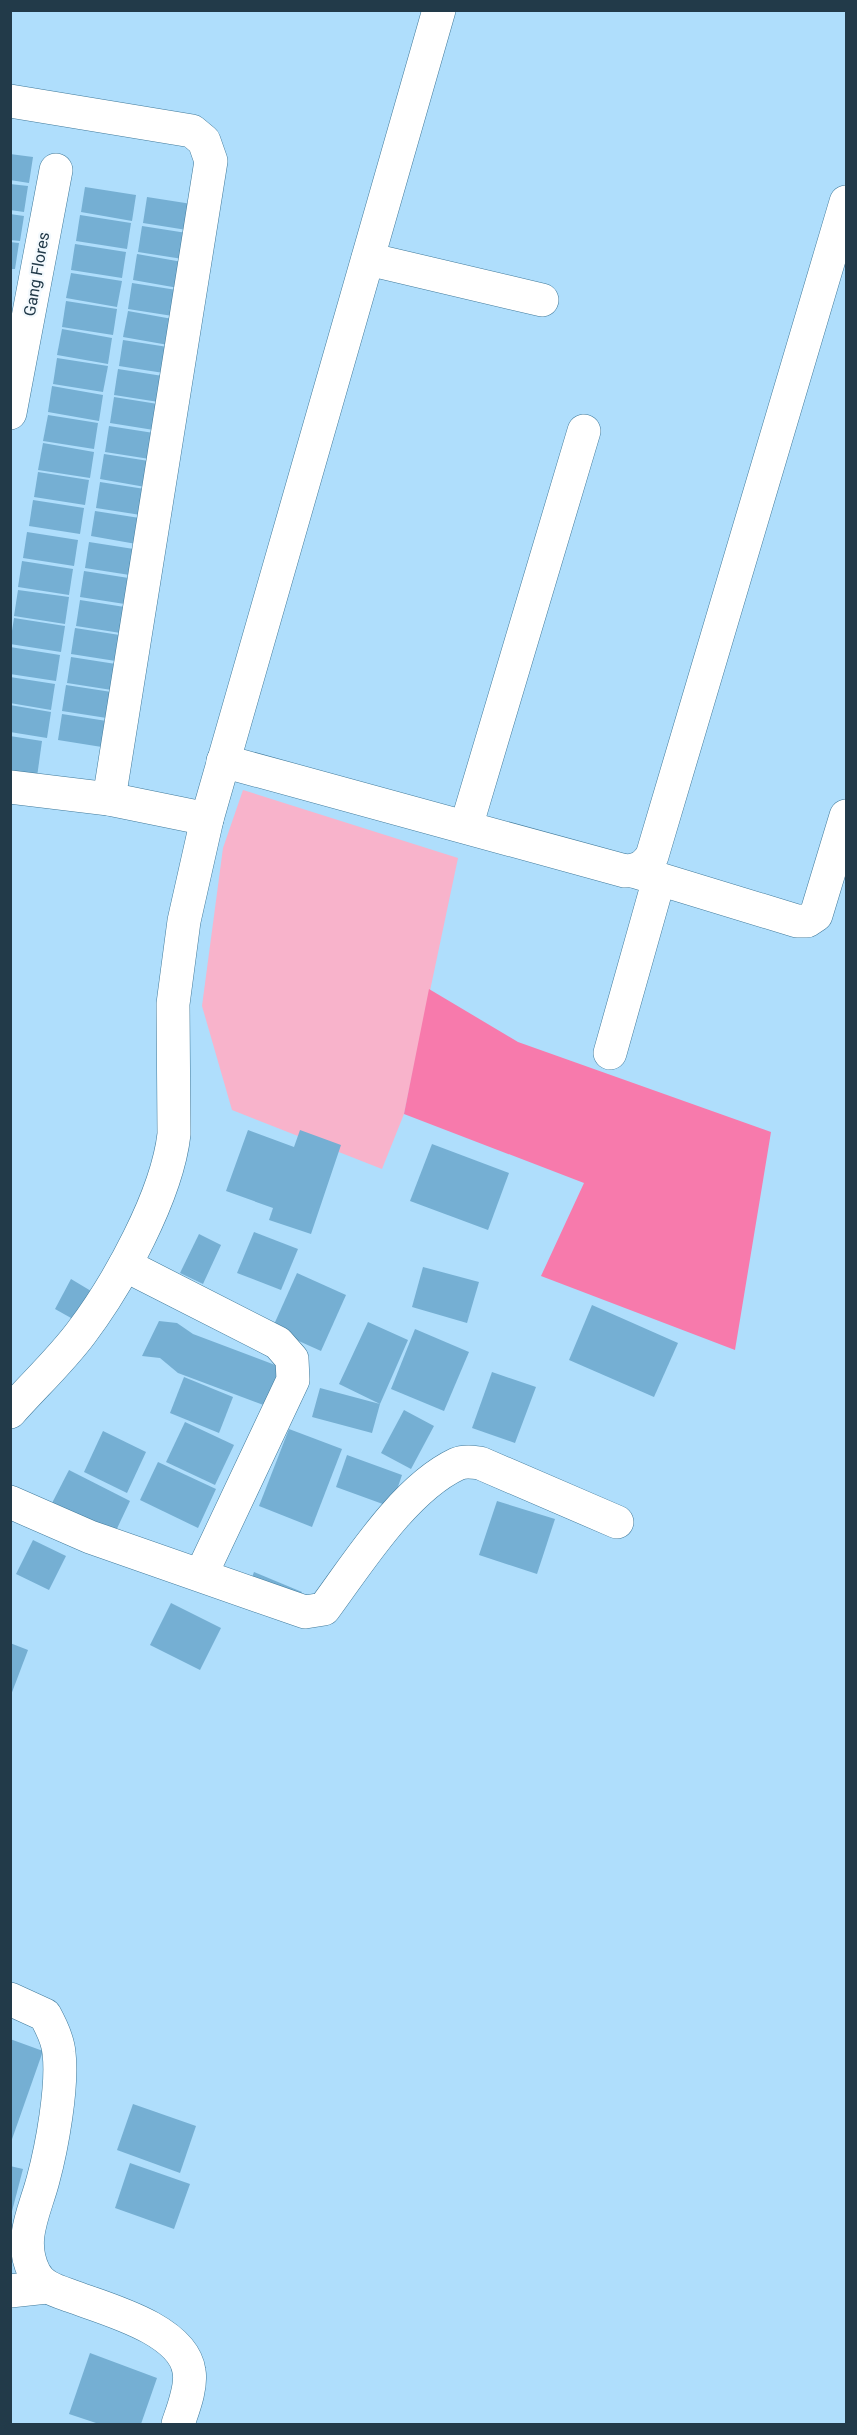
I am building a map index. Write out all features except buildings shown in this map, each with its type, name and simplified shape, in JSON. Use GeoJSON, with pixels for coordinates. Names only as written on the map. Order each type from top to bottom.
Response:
{"type":"FeatureCollection","features":[{"type":"Feature","properties":{"kind":"street"},"geometry":{"type":"LineString","coordinates":[[10,1412],[80,1334],[125,1265],[160,1190],[171,1155],[174,1134],[173,1004],[184,921],[207,819],[439,10]]}},
{"type":"Feature","properties":{"kind":"street"},"geometry":{"type":"LineString","coordinates":[[10,101],[192,131],[204,141],[211,161],[109,799]]}},
{"type":"Feature","properties":{"kind":"street","name":"Gang Flores"},"geometry":{"type":"LineString","coordinates":[[10,413],[56,170]]}},
{"type":"Feature","properties":{"kind":"street"},"geometry":{"type":"LineString","coordinates":[[610,1053],[646,875],[644,866],[652,856],[841,243],[846,202]]}},
{"type":"Feature","properties":{"kind":"street"},"geometry":{"type":"LineString","coordinates":[[368,259],[542,300]]}},
{"type":"Feature","properties":{"kind":"street"},"geometry":{"type":"LineString","coordinates":[[466,827],[584,431]]}},
{"type":"Feature","properties":{"kind":"street"},"geometry":{"type":"LineString","coordinates":[[223,761],[646,875],[797,921],[812,919],[816,915],[846,816]]}},
{"type":"Feature","properties":{"kind":"street"},"geometry":{"type":"LineString","coordinates":[[10,788],[109,799],[207,819]]}},
{"type":"Feature","properties":{"kind":"street"},"geometry":{"type":"LineString","coordinates":[[125,1265],[278,1343],[292,1359],[293,1380],[201,1575]]}},
{"type":"Feature","properties":{"kind":"street"},"geometry":{"type":"LineString","coordinates":[[10,1502],[90,1537],[305,1612],[324,1609],[385,1528],[425,1485],[459,1464],[480,1463],[617,1522]]}},
{"type":"Feature","properties":{"kind":"street"},"geometry":{"type":"LineString","coordinates":[[10,1999],[45,2015],[59,2052],[58,2097],[44,2179],[28,2228],[27,2247],[35,2275],[47,2287],[112,2311],[166,2336],[181,2350],[189,2370],[189,2380],[178,2424]]}},
{"type":"Feature","properties":{"kind":"street"},"geometry":{"type":"LineString","coordinates":[[10,2290],[47,2287]]}},
{"type":"Feature","properties":{"kind":"shaded area"},"geometry":{"type":"Polygon","coordinates":[[[243,790],[458,858],[404,1114],[382,1169],[232,1110],[202,1006],[223,848],[243,790]]]}},
{"type":"Feature","properties":{"kind":"shaded area"},"geometry":{"type":"Polygon","coordinates":[[[429,989],[518,1042],[771,1132],[735,1350],[541,1276],[584,1183],[404,1114],[429,989]]]}}]}
